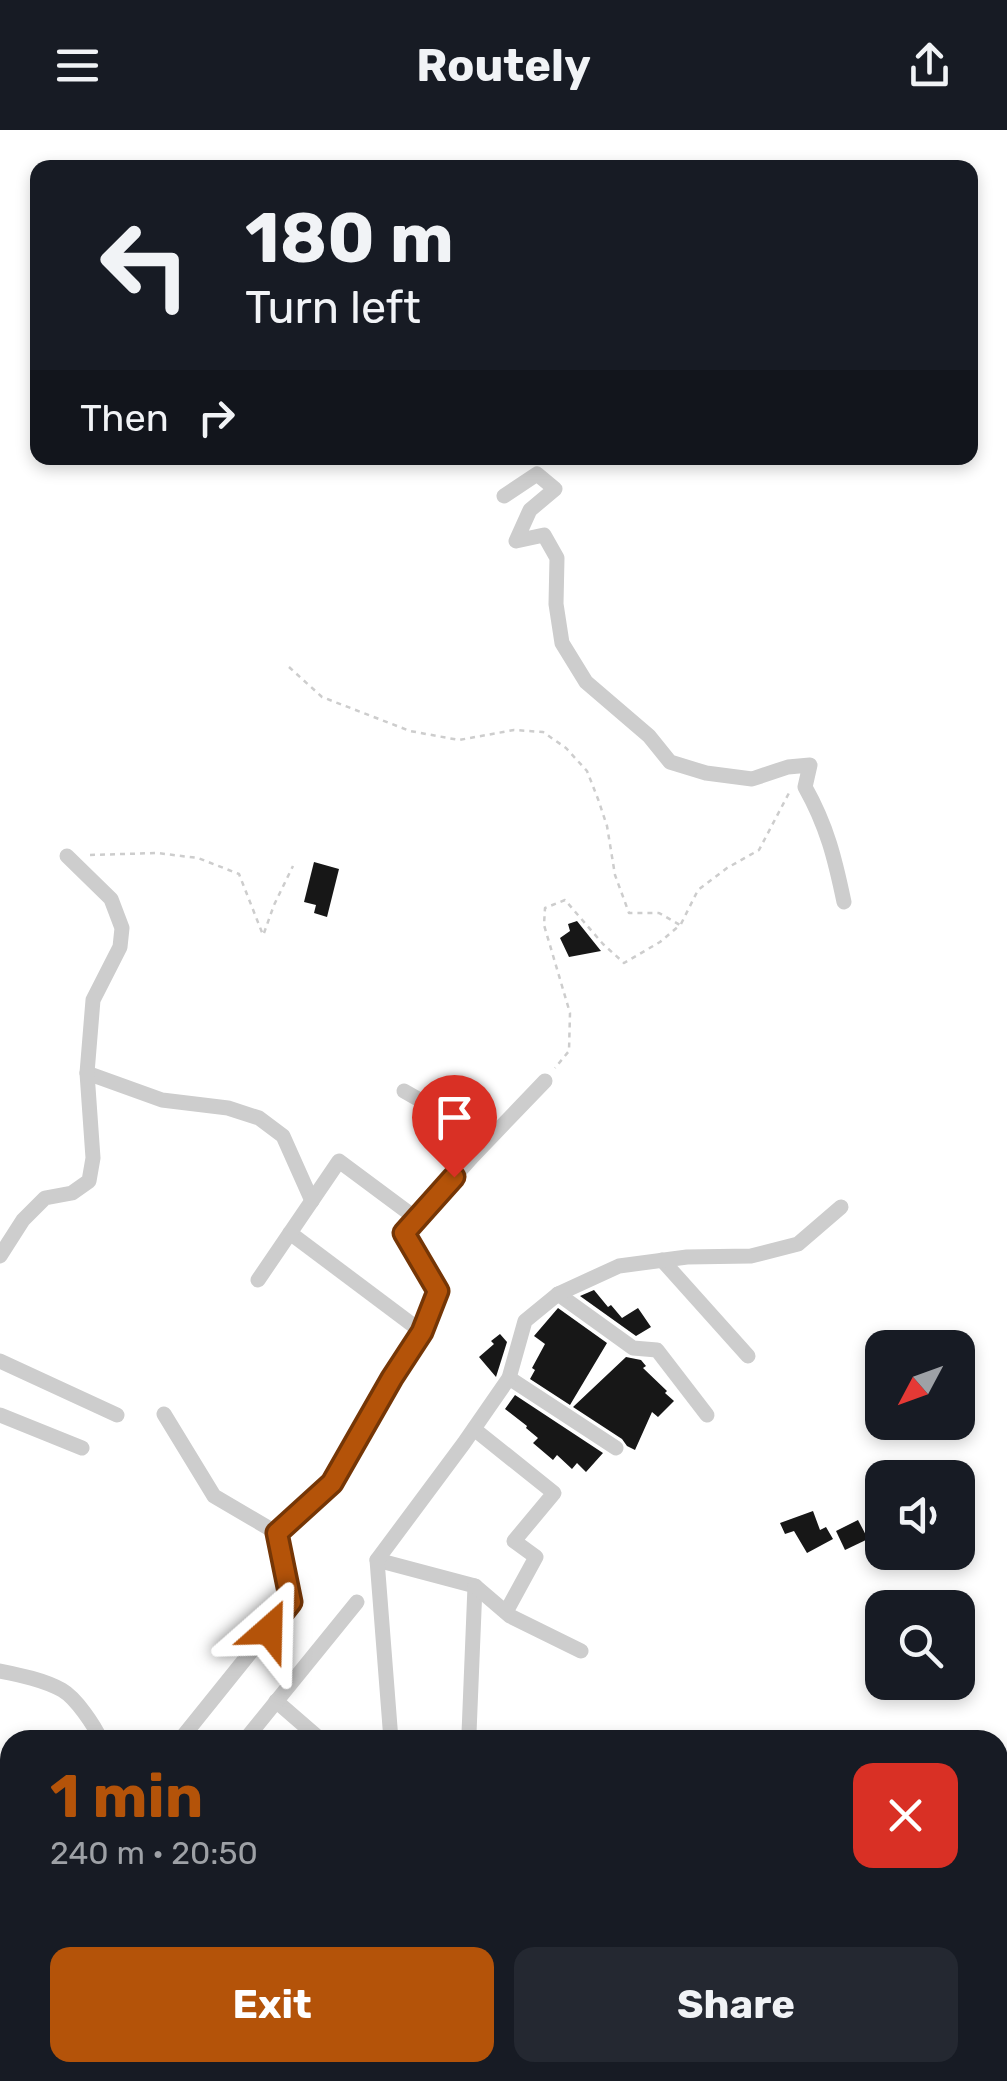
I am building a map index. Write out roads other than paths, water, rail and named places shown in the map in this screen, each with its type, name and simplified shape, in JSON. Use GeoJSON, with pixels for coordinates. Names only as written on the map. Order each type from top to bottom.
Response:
{"type":"FeatureCollection","features":[{"type":"Feature","properties":{"kind":"street"},"geometry":{"type":"LineString","coordinates":[[504,496],[538,474],[556,489],[530,510],[516,541],[544,534],[557,558],[556,604],[562,643],[586,682],[649,736],[670,762],[706,773],[752,779],[788,767],[810,765],[806,787],[821,815],[844,902]]}},
{"type":"Feature","properties":{"kind":"street"},"geometry":{"type":"LineString","coordinates":[[0,1256],[22,1220],[45,1198],[72,1193],[89,1180],[93,1158],[87,1073],[93,1000],[120,946],[122,928],[111,899],[68,856]]}},
{"type":"Feature","properties":{"kind":"street"},"geometry":{"type":"LineString","coordinates":[[87,1073],[162,1100],[228,1108],[259,1118],[283,1136],[312,1200]]}},
{"type":"Feature","properties":{"kind":"street"},"geometry":{"type":"LineString","coordinates":[[277,1533],[332,1483],[422,1332],[438,1291],[404,1233],[544,1081]]}},
{"type":"Feature","properties":{"kind":"street"},"geometry":{"type":"LineString","coordinates":[[404,1090],[488,1140]]}},
{"type":"Feature","properties":{"kind":"street"},"geometry":{"type":"LineString","coordinates":[[258,1280],[339,1161],[417,1219]]}},
{"type":"Feature","properties":{"kind":"street"},"geometry":{"type":"LineString","coordinates":[[390,1730],[377,1560],[509,1378],[525,1321],[558,1294],[619,1266],[752,1256],[798,1244],[841,1206]]}},
{"type":"Feature","properties":{"kind":"street"},"geometry":{"type":"LineString","coordinates":[[290,1233],[422,1332]]}},
{"type":"Feature","properties":{"kind":"street"},"geometry":{"type":"LineString","coordinates":[[662,1260],[748,1356]]}},
{"type":"Feature","properties":{"kind":"street"},"geometry":{"type":"LineString","coordinates":[[558,1294],[633,1348],[657,1350],[707,1415]]}},
{"type":"Feature","properties":{"kind":"street"},"geometry":{"type":"LineString","coordinates":[[0,1360],[118,1415]]}},
{"type":"Feature","properties":{"kind":"street"},"geometry":{"type":"LineString","coordinates":[[509,1378],[616,1448]]}},
{"type":"Feature","properties":{"kind":"street"},"geometry":{"type":"LineString","coordinates":[[164,1414],[214,1496],[277,1533],[291,1602],[188,1730]]}},
{"type":"Feature","properties":{"kind":"street"},"geometry":{"type":"LineString","coordinates":[[0,1415],[82,1448]]}},
{"type":"Feature","properties":{"kind":"street"},"geometry":{"type":"LineString","coordinates":[[474,1429],[554,1494],[514,1540],[536,1557],[506,1612]]}},
{"type":"Feature","properties":{"kind":"street"},"geometry":{"type":"LineString","coordinates":[[377,1560],[475,1586],[506,1612],[581,1651]]}},
{"type":"Feature","properties":{"kind":"street"},"geometry":{"type":"LineString","coordinates":[[469,1730],[475,1586]]}},
{"type":"Feature","properties":{"kind":"street"},"geometry":{"type":"LineString","coordinates":[[253,1730],[357,1602]]}},
{"type":"Feature","properties":{"kind":"street"},"geometry":{"type":"LineString","coordinates":[[0,1671],[64,1691],[96,1730]]}},
{"type":"Feature","properties":{"kind":"street"},"geometry":{"type":"LineString","coordinates":[[276,1701],[309,1730]]}}]}
